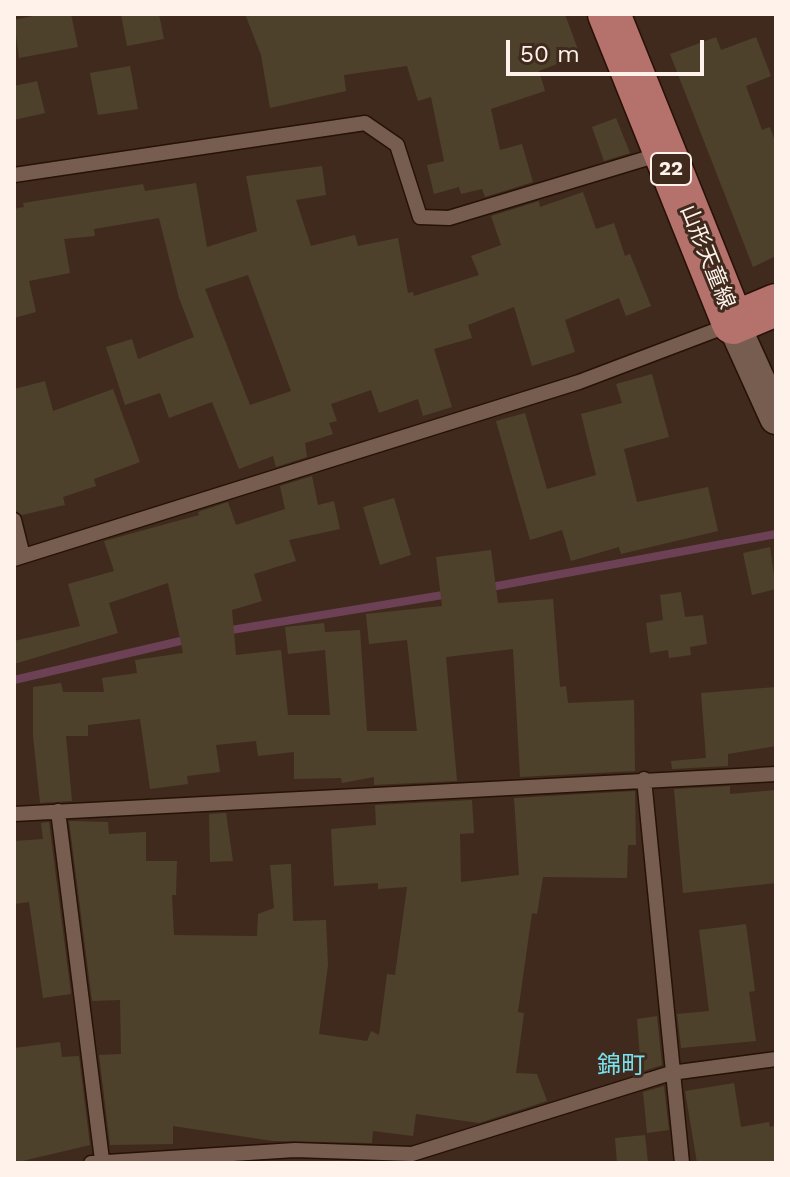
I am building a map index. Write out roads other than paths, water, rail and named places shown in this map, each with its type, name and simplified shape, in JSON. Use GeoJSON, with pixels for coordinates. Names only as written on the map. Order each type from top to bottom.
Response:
{"type":"FeatureCollection","features":[{"type":"Feature","properties":{"kind":"main road","name":"山形天童線"},"geometry":{"type":"LineString","coordinates":[[609,14],[733,323],[776,305]]}},
{"type":"Feature","properties":{"kind":"street"},"geometry":{"type":"LineString","coordinates":[[733,323],[776,418]]}},
{"type":"Feature","properties":{"kind":"lane"},"geometry":{"type":"LineString","coordinates":[[14,175],[365,123],[397,145],[420,217],[449,218],[665,153]]}},
{"type":"Feature","properties":{"kind":"lane"},"geometry":{"type":"LineString","coordinates":[[14,520],[18,558],[579,382],[733,323]]}},
{"type":"Feature","properties":{"kind":"lane"},"geometry":{"type":"LineString","coordinates":[[14,814],[776,774]]}},
{"type":"Feature","properties":{"kind":"lane"},"geometry":{"type":"LineString","coordinates":[[644,779],[682,1163]]}},
{"type":"Feature","properties":{"kind":"lane"},"geometry":{"type":"LineString","coordinates":[[58,811],[97,1161],[412,1154],[671,1073],[776,1059]]}},
{"type":"Feature","properties":{"kind":"waterway"},"geometry":{"type":"LineString","coordinates":[[486,588],[776,534]]}},
{"type":"Feature","properties":{"kind":"waterway"},"geometry":{"type":"LineString","coordinates":[[225,631],[449,594]]}},
{"type":"Feature","properties":{"kind":"waterway"},"geometry":{"type":"LineString","coordinates":[[14,680],[189,639]]}},
{"type":"Feature","properties":{"kind":"district","name":"錦町"},"geometry":{"type":"Point","coordinates":[621,1066]}}]}
